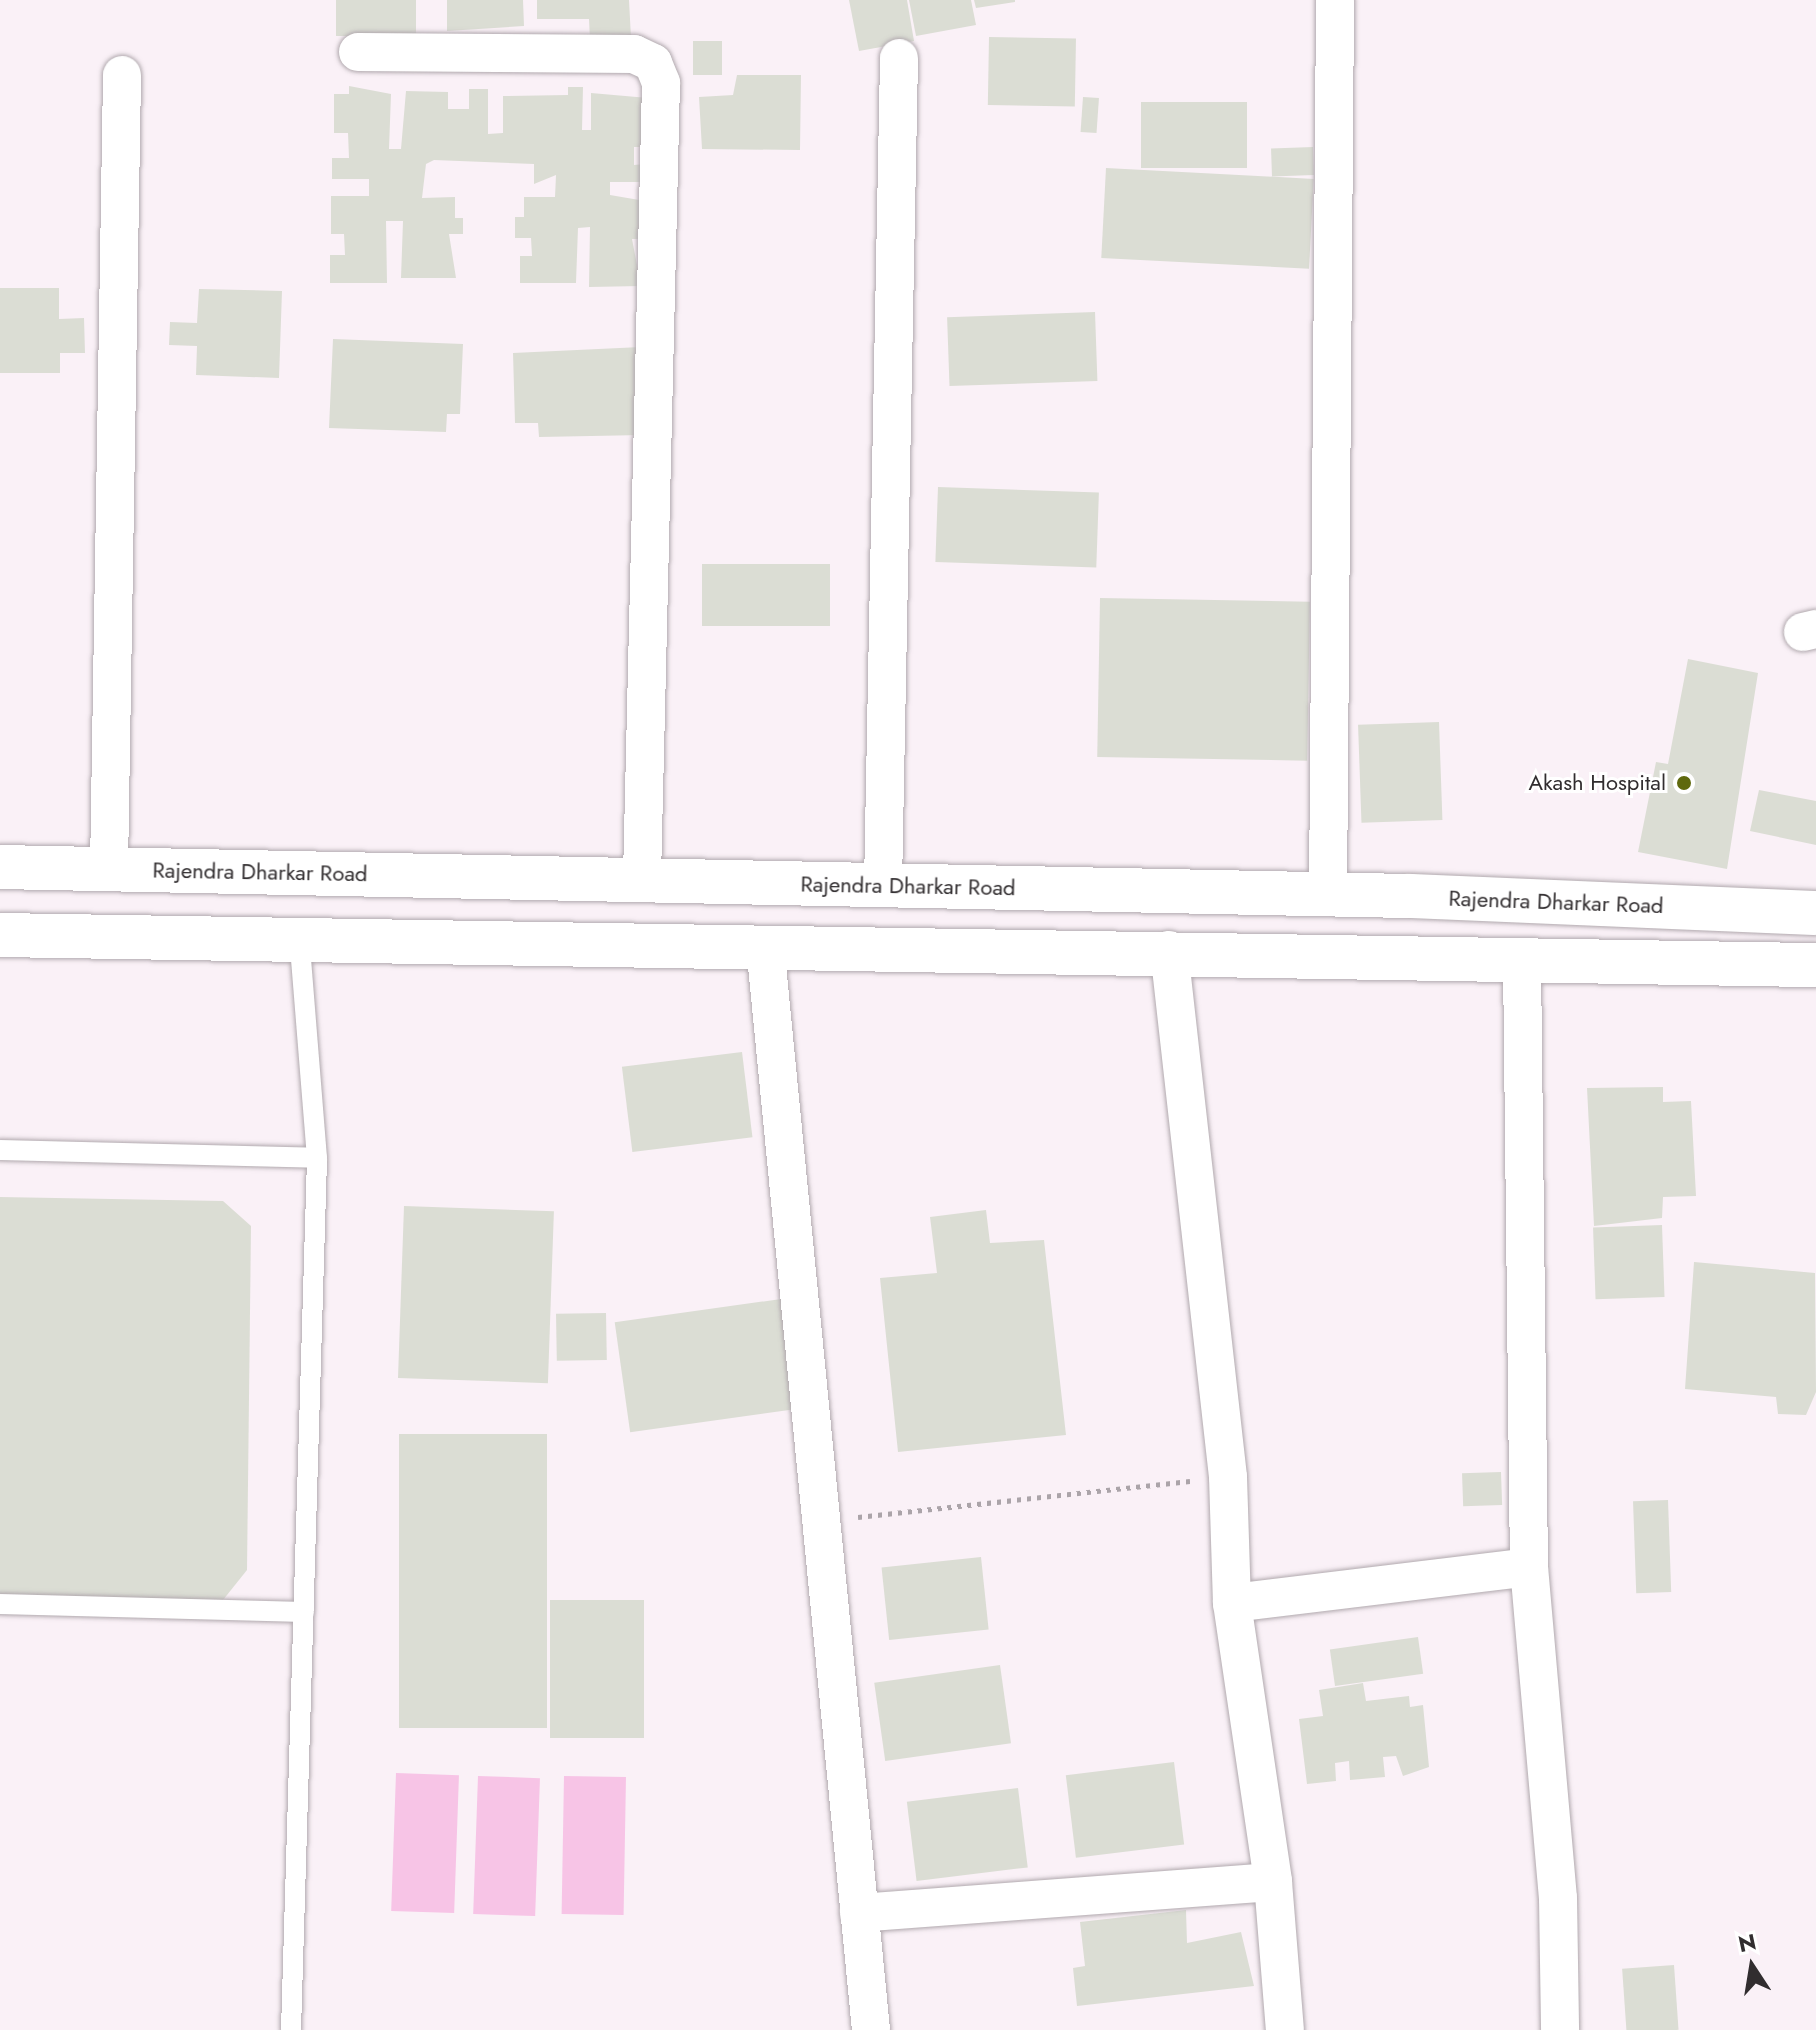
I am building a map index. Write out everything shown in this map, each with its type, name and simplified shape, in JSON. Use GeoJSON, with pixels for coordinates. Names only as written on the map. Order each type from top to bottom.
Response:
{"type":"FeatureCollection","features":[{"type":"Feature","properties":{"kind":"main road","name":"Rajendra Dharkar Road"},"geometry":{"type":"LineString","coordinates":[[0,867],[1328,896],[1816,913]]}},
{"type":"Feature","properties":{"kind":"main road"},"geometry":{"type":"LineString","coordinates":[[0,935],[299,935],[1816,965]]}},
{"type":"Feature","properties":{"kind":"street"},"geometry":{"type":"LineString","coordinates":[[1328,896],[1335,0]]}},
{"type":"Feature","properties":{"kind":"street"},"geometry":{"type":"LineString","coordinates":[[358,52],[634,54],[653,63],[661,83],[642,880]]}},
{"type":"Feature","properties":{"kind":"street"},"geometry":{"type":"LineString","coordinates":[[883,885],[899,58]]}},
{"type":"Feature","properties":{"kind":"street"},"geometry":{"type":"LineString","coordinates":[[109,869],[122,75]]}},
{"type":"Feature","properties":{"kind":"street"},"geometry":{"type":"LineString","coordinates":[[765,945],[818,1522],[871,2030]]}},
{"type":"Feature","properties":{"kind":"street"},"geometry":{"type":"LineString","coordinates":[[1169,950],[1228,1477],[1232,1603],[1273,1882],[1285,2030]]}},
{"type":"Feature","properties":{"kind":"street"},"geometry":{"type":"LineString","coordinates":[[1522,961],[1529,1567],[1558,1898],[1560,2030]]}},
{"type":"Feature","properties":{"kind":"street"},"geometry":{"type":"LineString","coordinates":[[1232,1603],[1529,1567]]}},
{"type":"Feature","properties":{"kind":"street"},"geometry":{"type":"LineString","coordinates":[[859,1913],[1273,1882]]}},
{"type":"Feature","properties":{"kind":"lane"},"geometry":{"type":"LineString","coordinates":[[291,2030],[317,1158],[299,935]]}},
{"type":"Feature","properties":{"kind":"lane"},"geometry":{"type":"LineString","coordinates":[[0,1150],[317,1158]]}},
{"type":"Feature","properties":{"kind":"lane"},"geometry":{"type":"LineString","coordinates":[[0,1604],[304,1612]]}},
{"type":"Feature","properties":{"kind":"path"},"geometry":{"type":"LineString","coordinates":[[818,1522],[1228,1477]]}},
{"type":"Feature","properties":{"kind":"shaded area"},"geometry":{"type":"Polygon","coordinates":[[[396,1773],[459,1775],[454,1913],[391,1911],[396,1773]]]}},
{"type":"Feature","properties":{"kind":"shaded area"},"geometry":{"type":"Polygon","coordinates":[[[478,1776],[540,1778],[535,1916],[473,1914],[478,1776]]]}},
{"type":"Feature","properties":{"kind":"shaded area"},"geometry":{"type":"Polygon","coordinates":[[[564,1776],[626,1777],[624,1915],[562,1914],[564,1776]]]}},
{"type":"Feature","properties":{"kind":"building"},"geometry":{"type":"Polygon","coordinates":[[[336,0],[416,0],[416,36],[336,36],[336,0]]]}},
{"type":"Feature","properties":{"kind":"building"},"geometry":{"type":"Polygon","coordinates":[[[447,0],[523,0],[524,26],[447,31],[447,0]]]}},
{"type":"Feature","properties":{"kind":"building"},"geometry":{"type":"Polygon","coordinates":[[[537,0],[629,0],[631,38],[590,40],[589,19],[537,19],[537,0]]]}},
{"type":"Feature","properties":{"kind":"building"},"geometry":{"type":"Polygon","coordinates":[[[849,0],[907,0],[914,41],[859,51],[849,0]]]}},
{"type":"Feature","properties":{"kind":"building"},"geometry":{"type":"Polygon","coordinates":[[[909,0],[971,0],[976,25],[916,36],[909,0]]]}},
{"type":"Feature","properties":{"kind":"building"},"geometry":{"type":"Polygon","coordinates":[[[974,0],[1015,0],[1015,2],[976,8],[974,0]]]}},
{"type":"Feature","properties":{"kind":"building"},"geometry":{"type":"Polygon","coordinates":[[[989,37],[1076,39],[1075,107],[988,105],[989,37]]]}},
{"type":"Feature","properties":{"kind":"building"},"geometry":{"type":"Polygon","coordinates":[[[693,41],[722,41],[722,75],[693,75],[693,41]]]}},
{"type":"Feature","properties":{"kind":"building"},"geometry":{"type":"Polygon","coordinates":[[[737,75],[801,75],[800,150],[702,149],[699,97],[733,95],[737,75]]]}},
{"type":"Feature","properties":{"kind":"building"},"geometry":{"type":"Polygon","coordinates":[[[349,86],[391,94],[389,149],[401,149],[406,91],[448,92],[448,109],[469,109],[469,89],[488,89],[488,134],[503,133],[503,96],[568,95],[568,87],[583,87],[582,130],[591,130],[591,93],[648,98],[649,147],[634,147],[634,165],[645,164],[645,182],[610,182],[610,195],[645,201],[646,239],[632,239],[641,286],[589,287],[590,227],[578,228],[576,283],[520,283],[520,256],[532,256],[531,238],[515,238],[515,217],[524,217],[524,197],[555,197],[556,175],[534,184],[534,164],[434,160],[426,164],[422,198],[455,197],[455,218],[463,218],[463,234],[449,234],[456,278],[401,278],[403,221],[386,221],[387,283],[330,283],[330,255],[345,255],[344,234],[331,234],[331,196],[369,196],[369,179],[332,179],[332,158],[349,158],[348,133],[334,133],[334,94],[349,94],[349,86]]]}},
{"type":"Feature","properties":{"kind":"building"},"geometry":{"type":"Polygon","coordinates":[[[1083,97],[1099,98],[1097,133],[1081,132],[1083,97]]]}},
{"type":"Feature","properties":{"kind":"building"},"geometry":{"type":"Polygon","coordinates":[[[1141,102],[1247,102],[1247,168],[1141,168],[1141,102]]]}},
{"type":"Feature","properties":{"kind":"building"},"geometry":{"type":"Polygon","coordinates":[[[1313,147],[1314,175],[1272,176],[1271,148],[1313,147]]]}},
{"type":"Feature","properties":{"kind":"building"},"geometry":{"type":"Polygon","coordinates":[[[1106,168],[1314,179],[1309,269],[1101,258],[1106,168]]]}},
{"type":"Feature","properties":{"kind":"building"},"geometry":{"type":"Polygon","coordinates":[[[0,288],[59,288],[59,319],[84,318],[85,353],[60,353],[60,373],[0,373],[0,288]]]}},
{"type":"Feature","properties":{"kind":"building"},"geometry":{"type":"Polygon","coordinates":[[[199,289],[282,291],[279,378],[196,375],[197,346],[169,345],[170,322],[197,323],[199,289]]]}},
{"type":"Feature","properties":{"kind":"building"},"geometry":{"type":"Polygon","coordinates":[[[1095,312],[1097,381],[949,386],[947,317],[1095,312]]]}},
{"type":"Feature","properties":{"kind":"building"},"geometry":{"type":"Polygon","coordinates":[[[333,339],[463,344],[460,414],[447,414],[446,432],[329,428],[333,339]]]}},
{"type":"Feature","properties":{"kind":"building"},"geometry":{"type":"Polygon","coordinates":[[[641,347],[643,435],[539,437],[538,423],[515,423],[513,353],[641,347]]]}},
{"type":"Feature","properties":{"kind":"building"},"geometry":{"type":"Polygon","coordinates":[[[938,487],[1099,493],[1096,568],[935,562],[938,487]]]}},
{"type":"Feature","properties":{"kind":"building"},"geometry":{"type":"Polygon","coordinates":[[[702,564],[830,564],[830,626],[702,626],[702,564]]]}},
{"type":"Feature","properties":{"kind":"building"},"geometry":{"type":"Polygon","coordinates":[[[1100,598],[1310,602],[1307,761],[1097,757],[1100,598]]]}},
{"type":"Feature","properties":{"kind":"building"},"geometry":{"type":"Polygon","coordinates":[[[1688,659],[1758,673],[1727,869],[1638,852],[1656,762],[1668,764],[1688,659]]]}},
{"type":"Feature","properties":{"kind":"building"},"geometry":{"type":"Polygon","coordinates":[[[1439,722],[1442,820],[1361,823],[1358,725],[1439,722]]]}},
{"type":"Feature","properties":{"kind":"building"},"geometry":{"type":"Polygon","coordinates":[[[1759,790],[1816,801],[1816,845],[1750,831],[1759,790]]]}},
{"type":"Feature","properties":{"kind":"building"},"geometry":{"type":"Polygon","coordinates":[[[742,1052],[752,1137],[632,1152],[622,1067],[742,1052]]]}},
{"type":"Feature","properties":{"kind":"building"},"geometry":{"type":"Polygon","coordinates":[[[1663,1087],[1663,1102],[1691,1101],[1696,1196],[1663,1197],[1662,1218],[1594,1226],[1587,1088],[1663,1087]]]}},
{"type":"Feature","properties":{"kind":"building"},"geometry":{"type":"Polygon","coordinates":[[[0,1197],[223,1201],[251,1226],[247,1570],[223,1600],[0,1594],[0,1197]]]}},
{"type":"Feature","properties":{"kind":"building"},"geometry":{"type":"Polygon","coordinates":[[[404,1206],[554,1211],[548,1383],[398,1378],[404,1206]]]}},
{"type":"Feature","properties":{"kind":"building"},"geometry":{"type":"Polygon","coordinates":[[[986,1210],[990,1243],[1044,1240],[1066,1435],[898,1452],[880,1278],[937,1273],[930,1217],[986,1210]]]}},
{"type":"Feature","properties":{"kind":"building"},"geometry":{"type":"Polygon","coordinates":[[[1662,1225],[1665,1297],[1596,1299],[1593,1227],[1662,1225]]]}},
{"type":"Feature","properties":{"kind":"building"},"geometry":{"type":"Polygon","coordinates":[[[1694,1262],[1815,1273],[1816,1392],[1806,1415],[1778,1414],[1776,1397],[1685,1389],[1694,1262]]]}},
{"type":"Feature","properties":{"kind":"building"},"geometry":{"type":"Polygon","coordinates":[[[788,1298],[803,1408],[630,1432],[615,1322],[788,1298]]]}},
{"type":"Feature","properties":{"kind":"building"},"geometry":{"type":"Polygon","coordinates":[[[606,1313],[607,1360],[557,1361],[556,1314],[606,1313]]]}},
{"type":"Feature","properties":{"kind":"building"},"geometry":{"type":"Polygon","coordinates":[[[399,1434],[547,1434],[547,1728],[399,1728],[399,1434]]]}},
{"type":"Feature","properties":{"kind":"building"},"geometry":{"type":"Polygon","coordinates":[[[1501,1472],[1502,1505],[1463,1506],[1462,1473],[1501,1472]]]}},
{"type":"Feature","properties":{"kind":"building"},"geometry":{"type":"Polygon","coordinates":[[[1668,1500],[1671,1592],[1636,1593],[1633,1501],[1668,1500]]]}},
{"type":"Feature","properties":{"kind":"building"},"geometry":{"type":"Polygon","coordinates":[[[981,1557],[989,1630],[889,1640],[882,1567],[981,1557]]]}},
{"type":"Feature","properties":{"kind":"building"},"geometry":{"type":"Polygon","coordinates":[[[550,1600],[644,1600],[644,1738],[550,1738],[550,1600]]]}},
{"type":"Feature","properties":{"kind":"building"},"geometry":{"type":"Polygon","coordinates":[[[1418,1637],[1423,1674],[1335,1686],[1330,1649],[1418,1637]]]}},
{"type":"Feature","properties":{"kind":"building"},"geometry":{"type":"Polygon","coordinates":[[[1000,1665],[1011,1743],[885,1761],[874,1683],[1000,1665]]]}},
{"type":"Feature","properties":{"kind":"building"},"geometry":{"type":"Polygon","coordinates":[[[1363,1683],[1366,1701],[1409,1696],[1410,1707],[1423,1705],[1429,1767],[1403,1776],[1396,1756],[1383,1757],[1385,1777],[1350,1780],[1349,1761],[1335,1763],[1336,1781],[1307,1784],[1299,1719],[1323,1716],[1319,1690],[1363,1683]]]}},
{"type":"Feature","properties":{"kind":"building"},"geometry":{"type":"Polygon","coordinates":[[[1174,1762],[1184,1844],[1076,1858],[1066,1775],[1174,1762]]]}},
{"type":"Feature","properties":{"kind":"building"},"geometry":{"type":"Polygon","coordinates":[[[1018,1788],[1028,1867],[917,1881],[907,1802],[1018,1788]]]}},
{"type":"Feature","properties":{"kind":"building"},"geometry":{"type":"Polygon","coordinates":[[[1186,1910],[1187,1943],[1241,1932],[1254,1986],[1077,2006],[1073,1968],[1085,1966],[1080,1922],[1186,1910]]]}},
{"type":"Feature","properties":{"kind":"building"},"geometry":{"type":"Polygon","coordinates":[[[1674,1965],[1679,2030],[1626,2030],[1622,1969],[1674,1965]]]}},
{"type":"Feature","properties":{"kind":"place","name":"Akash Hospital"},"geometry":{"type":"Point","coordinates":[1684,783]}}]}
